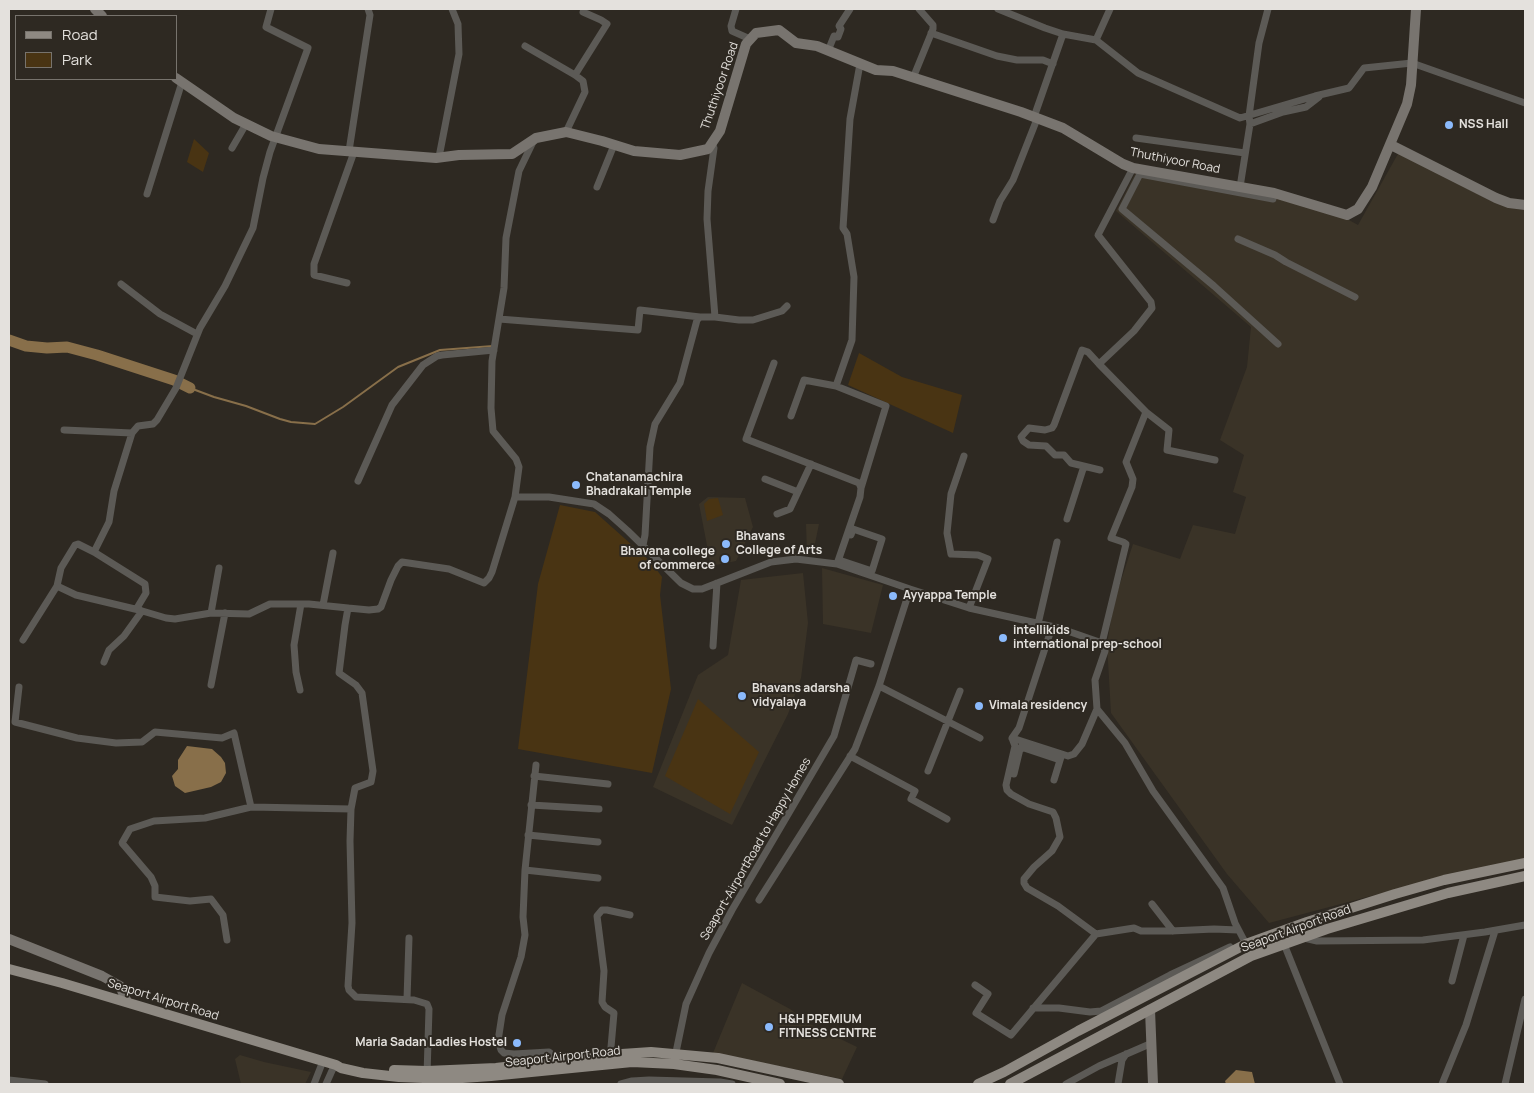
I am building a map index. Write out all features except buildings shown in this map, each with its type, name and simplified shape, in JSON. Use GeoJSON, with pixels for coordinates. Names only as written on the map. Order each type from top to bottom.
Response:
{"type":"FeatureCollection","features":[{"type":"Feature","properties":{"kind":"main road","name":"Thuthiyoor Road"},"geometry":{"type":"LineString","coordinates":[[179,80],[234,118],[246,124],[275,137],[319,149],[439,157],[512,154],[536,138],[566,132],[634,151],[680,155],[708,149],[720,131],[746,44],[756,33],[779,30],[796,43],[817,46],[876,70],[892,71],[1063,128],[1122,164],[1134,168],[1274,193],[1346,215],[1358,209],[1372,186],[1407,104],[1416,9]]}},
{"type":"Feature","properties":{"kind":"main road"},"geometry":{"type":"LineString","coordinates":[[1391,145],[1496,198],[1510,204],[1525,205]]}},
{"type":"Feature","properties":{"kind":"main road","name":"Seaport Airport Road"},"geometry":{"type":"LineString","coordinates":[[978,1084],[1012,1068],[1245,942],[1444,880],[1525,863]]}},
{"type":"Feature","properties":{"kind":"main road","name":"Seaport Airport Road"},"geometry":{"type":"LineString","coordinates":[[1010,1084],[1251,956],[1301,938],[1448,893],[1525,876]]}},
{"type":"Feature","properties":{"kind":"main road"},"geometry":{"type":"LineString","coordinates":[[9,939],[102,976],[120,986],[127,1002]]}},
{"type":"Feature","properties":{"kind":"main road","name":"Seaport Airport Road"},"geometry":{"type":"LineString","coordinates":[[9,969],[127,1002],[336,1065],[346,1070],[372,1074],[491,1076],[557,1066],[632,1062],[674,1064],[718,1070],[777,1084]]}},
{"type":"Feature","properties":{"kind":"main road"},"geometry":{"type":"LineString","coordinates":[[1150,1010],[1153,1084]]}},
{"type":"Feature","properties":{"kind":"main road"},"geometry":{"type":"LineString","coordinates":[[557,1066],[607,1055],[651,1052],[676,1053],[718,1058],[839,1084]]}},
{"type":"Feature","properties":{"kind":"main road"},"geometry":{"type":"LineString","coordinates":[[336,1065],[342,1063],[427,1075]]}},
{"type":"Feature","properties":{"kind":"main road"},"geometry":{"type":"LineString","coordinates":[[777,1084],[779,1072]]}},
{"type":"Feature","properties":{"kind":"street"},"geometry":{"type":"LineString","coordinates":[[94,552],[110,522],[114,491],[132,433],[138,426],[153,424],[157,420],[176,388],[197,334],[224,286],[248,238],[255,219],[262,178],[308,48],[266,27],[271,9]]}},
{"type":"Feature","properties":{"kind":"street"},"geometry":{"type":"LineString","coordinates":[[347,283],[314,275],[314,264],[352,152],[370,15],[368,9]]}},
{"type":"Feature","properties":{"kind":"street"},"geometry":{"type":"LineString","coordinates":[[439,157],[459,54],[458,24],[452,9]]}},
{"type":"Feature","properties":{"kind":"street"},"geometry":{"type":"LineString","coordinates":[[575,75],[607,24],[583,12],[584,9]]}},
{"type":"Feature","properties":{"kind":"street"},"geometry":{"type":"LineString","coordinates":[[736,9],[731,26],[732,31],[750,39]]}},
{"type":"Feature","properties":{"kind":"street"},"geometry":{"type":"LineString","coordinates":[[828,51],[834,36],[838,37],[841,29],[839,26],[850,9]]}},
{"type":"Feature","properties":{"kind":"street"},"geometry":{"type":"LineString","coordinates":[[913,78],[933,25],[919,9]]}},
{"type":"Feature","properties":{"kind":"street"},"geometry":{"type":"LineString","coordinates":[[998,9],[1063,34],[1096,40],[1138,73],[1240,118],[1349,88],[1364,68],[1412,63],[1525,103]]}},
{"type":"Feature","properties":{"kind":"street"},"geometry":{"type":"LineString","coordinates":[[1096,40],[1110,9]]}},
{"type":"Feature","properties":{"kind":"street"},"geometry":{"type":"LineString","coordinates":[[1240,187],[1250,124],[1249,116],[1259,43],[1268,9]]}},
{"type":"Feature","properties":{"kind":"street"},"geometry":{"type":"LineString","coordinates":[[931,33],[997,56],[1018,60],[1043,60],[1053,64]]}},
{"type":"Feature","properties":{"kind":"street"},"geometry":{"type":"LineString","coordinates":[[994,220],[1000,202],[1013,180],[1036,118],[1063,34]]}},
{"type":"Feature","properties":{"kind":"street"},"geometry":{"type":"LineString","coordinates":[[525,46],[584,81],[585,92],[566,132]]}},
{"type":"Feature","properties":{"kind":"street"},"geometry":{"type":"LineString","coordinates":[[836,386],[852,340],[854,277],[847,234],[843,228],[850,120],[860,64]]}},
{"type":"Feature","properties":{"kind":"street"},"geometry":{"type":"LineString","coordinates":[[147,194],[179,80]]}},
{"type":"Feature","properties":{"kind":"street"},"geometry":{"type":"LineString","coordinates":[[1250,124],[1283,112],[1306,107],[1324,94]]}},
{"type":"Feature","properties":{"kind":"street"},"geometry":{"type":"LineString","coordinates":[[232,148],[246,124]]}},
{"type":"Feature","properties":{"kind":"street"},"geometry":{"type":"LineString","coordinates":[[57,586],[76,596],[175,619],[225,613],[249,614],[270,604],[378,609],[382,606],[391,580],[402,562],[448,569],[484,582],[489,578],[515,496],[519,467],[516,459],[492,431],[491,408],[494,350],[504,288],[506,238],[520,171],[528,149],[536,138]]}},
{"type":"Feature","properties":{"kind":"street"},"geometry":{"type":"LineString","coordinates":[[1136,138],[1245,153]]}},
{"type":"Feature","properties":{"kind":"street"},"geometry":{"type":"LineString","coordinates":[[712,143],[714,148],[708,191],[707,219],[714,317]]}},
{"type":"Feature","properties":{"kind":"street"},"geometry":{"type":"LineString","coordinates":[[598,187],[614,145]]}},
{"type":"Feature","properties":{"kind":"street"},"geometry":{"type":"LineString","coordinates":[[1099,364],[1134,331],[1152,308],[1151,302],[1098,235],[1134,168]]}},
{"type":"Feature","properties":{"kind":"street"},"geometry":{"type":"LineString","coordinates":[[1274,193],[1273,199],[1140,174],[1122,209],[1214,286],[1278,344]]}},
{"type":"Feature","properties":{"kind":"street"},"geometry":{"type":"LineString","coordinates":[[1238,239],[1275,255],[1354,297]]}},
{"type":"Feature","properties":{"kind":"street"},"geometry":{"type":"LineString","coordinates":[[121,284],[160,314],[197,334]]}},
{"type":"Feature","properties":{"kind":"street"},"geometry":{"type":"LineString","coordinates":[[499,319],[638,330],[640,310],[700,317],[753,320],[782,311],[787,306]]}},
{"type":"Feature","properties":{"kind":"street"},"geometry":{"type":"LineString","coordinates":[[643,545],[650,447],[655,424],[680,383],[695,326],[700,317]]}},
{"type":"Feature","properties":{"kind":"street"},"geometry":{"type":"LineString","coordinates":[[358,481],[392,405],[424,365],[442,354],[494,350]]}},
{"type":"Feature","properties":{"kind":"street"},"geometry":{"type":"LineString","coordinates":[[1100,470],[1070,463],[1064,455],[1055,455],[1046,446],[1029,444],[1022,441],[1021,436],[1029,428],[1045,430],[1052,428],[1082,350],[1088,352],[1146,412],[1169,430],[1168,450],[1215,460]]}},
{"type":"Feature","properties":{"kind":"street"},"geometry":{"type":"LineString","coordinates":[[774,363],[746,438],[858,483],[861,488]]}},
{"type":"Feature","properties":{"kind":"street"},"geometry":{"type":"LineString","coordinates":[[791,416],[804,380],[836,386],[886,406],[840,564]]}},
{"type":"Feature","properties":{"kind":"street"},"geometry":{"type":"LineString","coordinates":[[1014,774],[1022,747],[1061,757],[1074,754],[1082,744],[1097,709],[1095,680],[1105,651],[1102,643],[1126,544],[1111,538],[1134,479],[1126,462],[1146,412]]}},
{"type":"Feature","properties":{"kind":"street"},"geometry":{"type":"LineString","coordinates":[[64,430],[132,433]]}},
{"type":"Feature","properties":{"kind":"street"},"geometry":{"type":"LineString","coordinates":[[964,456],[951,494],[947,533],[951,554],[978,556],[988,559],[970,608]]}},
{"type":"Feature","properties":{"kind":"street"},"geometry":{"type":"LineString","coordinates":[[777,514],[790,509],[811,464]]}},
{"type":"Feature","properties":{"kind":"street"},"geometry":{"type":"LineString","coordinates":[[1068,519],[1084,466]]}},
{"type":"Feature","properties":{"kind":"street"},"geometry":{"type":"LineString","coordinates":[[765,479],[798,492]]}},
{"type":"Feature","properties":{"kind":"street"},"geometry":{"type":"LineString","coordinates":[[515,496],[549,497],[594,504],[609,514],[681,583],[693,589],[702,589],[772,562],[796,559],[840,564],[872,571],[882,539],[853,529],[840,564]]}},
{"type":"Feature","properties":{"kind":"street"},"geometry":{"type":"LineString","coordinates":[[1038,624],[1057,542]]}},
{"type":"Feature","properties":{"kind":"street"},"geometry":{"type":"LineString","coordinates":[[23,640],[57,586],[61,568],[75,545],[78,544],[145,584],[146,593],[137,608],[141,611]]}},
{"type":"Feature","properties":{"kind":"street"},"geometry":{"type":"LineString","coordinates":[[323,605],[333,553]]}},
{"type":"Feature","properties":{"kind":"street"},"geometry":{"type":"LineString","coordinates":[[840,564],[970,608],[1052,627],[1102,643]]}},
{"type":"Feature","properties":{"kind":"street"},"geometry":{"type":"LineString","coordinates":[[211,614],[219,568]]}},
{"type":"Feature","properties":{"kind":"street"},"geometry":{"type":"LineString","coordinates":[[713,646],[717,583]]}},
{"type":"Feature","properties":{"kind":"street"},"geometry":{"type":"LineString","coordinates":[[759,900],[855,749],[884,672],[910,589]]}},
{"type":"Feature","properties":{"kind":"street"},"geometry":{"type":"LineString","coordinates":[[300,690],[296,672],[294,645],[301,604]]}},
{"type":"Feature","properties":{"kind":"street"},"geometry":{"type":"LineString","coordinates":[[348,608],[339,673],[356,685],[362,693],[374,771],[371,782],[355,788],[352,809],[350,841],[352,923],[347,980],[349,990],[356,997],[364,999],[407,999],[427,1004],[429,1008],[427,1075]]}},
{"type":"Feature","properties":{"kind":"street"},"geometry":{"type":"LineString","coordinates":[[104,662],[109,650],[124,636],[141,611]]}},
{"type":"Feature","properties":{"kind":"street"},"geometry":{"type":"LineString","coordinates":[[211,685],[225,613]]}},
{"type":"Feature","properties":{"kind":"street"},"geometry":{"type":"LineString","coordinates":[[1012,738],[1019,728],[1052,627]]}},
{"type":"Feature","properties":{"kind":"street","name":"Seaport-AirportRoad to Happy Homes"},"geometry":{"type":"LineString","coordinates":[[674,1064],[686,1004],[710,953],[732,910],[834,736],[856,660],[871,664]]}},
{"type":"Feature","properties":{"kind":"street"},"geometry":{"type":"LineString","coordinates":[[879,686],[980,738]]}},
{"type":"Feature","properties":{"kind":"street"},"geometry":{"type":"LineString","coordinates":[[19,687],[15,722],[77,738],[116,743],[142,742],[155,732],[222,738],[234,734],[251,807]]}},
{"type":"Feature","properties":{"kind":"street"},"geometry":{"type":"LineString","coordinates":[[928,771],[960,691]]}},
{"type":"Feature","properties":{"kind":"street"},"geometry":{"type":"LineString","coordinates":[[1034,1008],[1101,1011],[1170,975],[1245,942],[1238,930],[1223,888],[1153,791],[1125,743],[1097,709]]}},
{"type":"Feature","properties":{"kind":"street"},"geometry":{"type":"LineString","coordinates":[[1012,738],[1061,757]]}},
{"type":"Feature","properties":{"kind":"street"},"geometry":{"type":"LineString","coordinates":[[1012,738],[1015,746],[1006,786],[1007,790],[1029,804],[1053,812],[1060,837],[1052,851],[1024,879],[1024,883],[1028,888],[1058,906],[1096,934]]}},
{"type":"Feature","properties":{"kind":"street"},"geometry":{"type":"LineString","coordinates":[[850,756],[915,791],[911,799],[947,819]]}},
{"type":"Feature","properties":{"kind":"street"},"geometry":{"type":"LineString","coordinates":[[1054,780],[1061,757]]}},
{"type":"Feature","properties":{"kind":"street"},"geometry":{"type":"LineString","coordinates":[[536,765],[525,870],[525,935],[521,957],[502,1016],[498,1041],[501,1050],[507,1054],[549,1052],[555,1057],[557,1066]]}},
{"type":"Feature","properties":{"kind":"street"},"geometry":{"type":"LineString","coordinates":[[534,776],[608,784]]}},
{"type":"Feature","properties":{"kind":"street"},"geometry":{"type":"LineString","coordinates":[[531,805],[599,809]]}},
{"type":"Feature","properties":{"kind":"street"},"geometry":{"type":"LineString","coordinates":[[227,940],[223,916],[211,898],[190,902],[155,897],[156,886],[122,844],[130,829],[154,821],[206,818],[251,807],[352,809]]}},
{"type":"Feature","properties":{"kind":"street"},"geometry":{"type":"LineString","coordinates":[[528,835],[598,842]]}},
{"type":"Feature","properties":{"kind":"street"},"geometry":{"type":"LineString","coordinates":[[525,870],[598,878]]}},
{"type":"Feature","properties":{"kind":"street"},"geometry":{"type":"LineString","coordinates":[[1152,904],[1173,931]]}},
{"type":"Feature","properties":{"kind":"street"},"geometry":{"type":"LineString","coordinates":[[611,1047],[614,1013],[605,1008],[602,1002],[604,971],[597,916],[602,910],[630,915]]}},
{"type":"Feature","properties":{"kind":"street"},"geometry":{"type":"LineString","coordinates":[[1301,938],[1317,941],[1414,941],[1495,931],[1525,924]]}},
{"type":"Feature","properties":{"kind":"street"},"geometry":{"type":"LineString","coordinates":[[975,985],[988,994],[976,1013],[1010,1035],[1096,934],[1134,928],[1141,931],[1238,930]]}},
{"type":"Feature","properties":{"kind":"street"},"geometry":{"type":"LineString","coordinates":[[1442,1084],[1466,1025],[1495,931]]}},
{"type":"Feature","properties":{"kind":"street"},"geometry":{"type":"LineString","coordinates":[[1452,981],[1464,935]]}},
{"type":"Feature","properties":{"kind":"street"},"geometry":{"type":"LineString","coordinates":[[407,999],[409,938]]}},
{"type":"Feature","properties":{"kind":"street"},"geometry":{"type":"LineString","coordinates":[[1284,944],[1340,1084]]}},
{"type":"Feature","properties":{"kind":"street"},"geometry":{"type":"LineString","coordinates":[[1505,1084],[1525,999]]}},
{"type":"Feature","properties":{"kind":"street"},"geometry":{"type":"LineString","coordinates":[[1066,1084],[1099,1066],[1152,1043]]}},
{"type":"Feature","properties":{"kind":"street"},"geometry":{"type":"LineString","coordinates":[[1118,1084],[1122,1060],[1126,1054]]}},
{"type":"Feature","properties":{"kind":"street"},"geometry":{"type":"LineString","coordinates":[[314,1084],[323,1061]]}},
{"type":"Feature","properties":{"kind":"street"},"geometry":{"type":"LineString","coordinates":[[327,1083],[336,1065]]}},
{"type":"Feature","properties":{"kind":"street"},"geometry":{"type":"LineString","coordinates":[[9,1080],[45,1084]]}},
{"type":"Feature","properties":{"kind":"street"},"geometry":{"type":"LineString","coordinates":[[621,1084],[632,1081],[732,1084]]}},
{"type":"Feature","properties":{"kind":"shaded area"},"geometry":{"type":"Polygon","coordinates":[[[1399,152],[1491,201],[1525,210],[1525,859],[1439,878],[1269,923],[1227,874],[1111,713],[1107,644],[1114,602],[1133,544],[1180,559],[1193,525],[1235,534],[1246,497],[1233,492],[1244,455],[1220,440],[1247,367],[1251,327],[1116,211],[1136,172],[1272,195],[1338,214],[1358,225],[1399,152]]]}},
{"type":"Feature","properties":{"kind":"shaded area","name":"Bhavans College of Arts"},"geometry":{"type":"Polygon","coordinates":[[[708,497],[745,498],[753,527],[736,561],[711,566],[699,504],[708,497]]]}},
{"type":"Feature","properties":{"kind":"shaded area"},"geometry":{"type":"Polygon","coordinates":[[[806,524],[819,524],[813,553],[807,554],[806,524]]]}},
{"type":"Feature","properties":{"kind":"shaded area"},"geometry":{"type":"Polygon","coordinates":[[[822,568],[883,585],[871,633],[823,624],[822,568]]]}},
{"type":"Feature","properties":{"kind":"shaded area","name":"Bhavans adarsha vidyalaya"},"geometry":{"type":"Polygon","coordinates":[[[803,573],[808,623],[801,678],[788,714],[732,825],[653,787],[698,675],[728,655],[741,580],[803,573]]]}},
{"type":"Feature","properties":{"kind":"shaded area"},"geometry":{"type":"Polygon","coordinates":[[[187,746],[212,749],[221,757],[225,763],[226,773],[221,782],[211,787],[185,793],[175,786],[172,776],[178,769],[178,760],[187,746]]]}},
{"type":"Feature","properties":{"kind":"shaded area"},"geometry":{"type":"Polygon","coordinates":[[[742,983],[790,1009],[812,1025],[857,1047],[842,1079],[713,1053],[742,983]]]}},
{"type":"Feature","properties":{"kind":"shaded area"},"geometry":{"type":"Polygon","coordinates":[[[240,1055],[311,1072],[305,1084],[241,1084],[235,1059],[240,1055]]]}},
{"type":"Feature","properties":{"kind":"shaded area"},"geometry":{"type":"Polygon","coordinates":[[[1236,1070],[1252,1072],[1255,1084],[1226,1084],[1225,1081],[1236,1070]]]}},
{"type":"Feature","properties":{"kind":"green space"},"geometry":{"type":"Polygon","coordinates":[[[194,139],[209,153],[203,172],[187,162],[194,139]]]}},
{"type":"Feature","properties":{"kind":"green space"},"geometry":{"type":"Polygon","coordinates":[[[859,353],[902,377],[962,395],[953,433],[848,385],[859,353]]]}},
{"type":"Feature","properties":{"kind":"green space"},"geometry":{"type":"Polygon","coordinates":[[[718,498],[723,515],[707,521],[704,504],[709,499],[718,498]]]}},
{"type":"Feature","properties":{"kind":"green space"},"geometry":{"type":"Polygon","coordinates":[[[560,505],[595,512],[651,562],[662,577],[660,595],[671,689],[652,773],[518,749],[538,584],[560,505]]]}},
{"type":"Feature","properties":{"kind":"green space"},"geometry":{"type":"Polygon","coordinates":[[[698,699],[759,752],[730,814],[665,776],[698,699]]]}},
{"type":"Feature","properties":{"kind":"waterway"},"geometry":{"type":"LineString","coordinates":[[9,340],[26,346],[67,347],[174,380],[190,388]]}},
{"type":"Feature","properties":{"kind":"waterway"},"geometry":{"type":"LineString","coordinates":[[190,388],[280,419],[315,424],[343,407],[398,367],[440,350],[493,346]]}},
{"type":"Feature","properties":{"kind":"place","name":"NSS Hall"},"geometry":{"type":"Point","coordinates":[1449,125]}},
{"type":"Feature","properties":{"kind":"place","name":"Chatanamachira Bhadrakali Temple"},"geometry":{"type":"Point","coordinates":[576,485]}},
{"type":"Feature","properties":{"kind":"place","name":"Bhavans College of Arts"},"geometry":{"type":"Point","coordinates":[726,544]}},
{"type":"Feature","properties":{"kind":"place","name":"Bhavana college of commerce"},"geometry":{"type":"Point","coordinates":[725,559]}},
{"type":"Feature","properties":{"kind":"place","name":"Ayyappa Temple"},"geometry":{"type":"Point","coordinates":[893,596]}},
{"type":"Feature","properties":{"kind":"place","name":"intellikids international prep-school"},"geometry":{"type":"Point","coordinates":[1003,638]}},
{"type":"Feature","properties":{"kind":"place","name":"Bhavans adarsha vidyalaya"},"geometry":{"type":"Point","coordinates":[742,696]}},
{"type":"Feature","properties":{"kind":"place","name":"Vimala residency"},"geometry":{"type":"Point","coordinates":[979,706]}},
{"type":"Feature","properties":{"kind":"place","name":"H&H PREMIUM FITNESS CENTRE"},"geometry":{"type":"Point","coordinates":[769,1027]}},
{"type":"Feature","properties":{"kind":"place","name":"Maria Sadan Ladies Hostel"},"geometry":{"type":"Point","coordinates":[517,1043]}}]}
